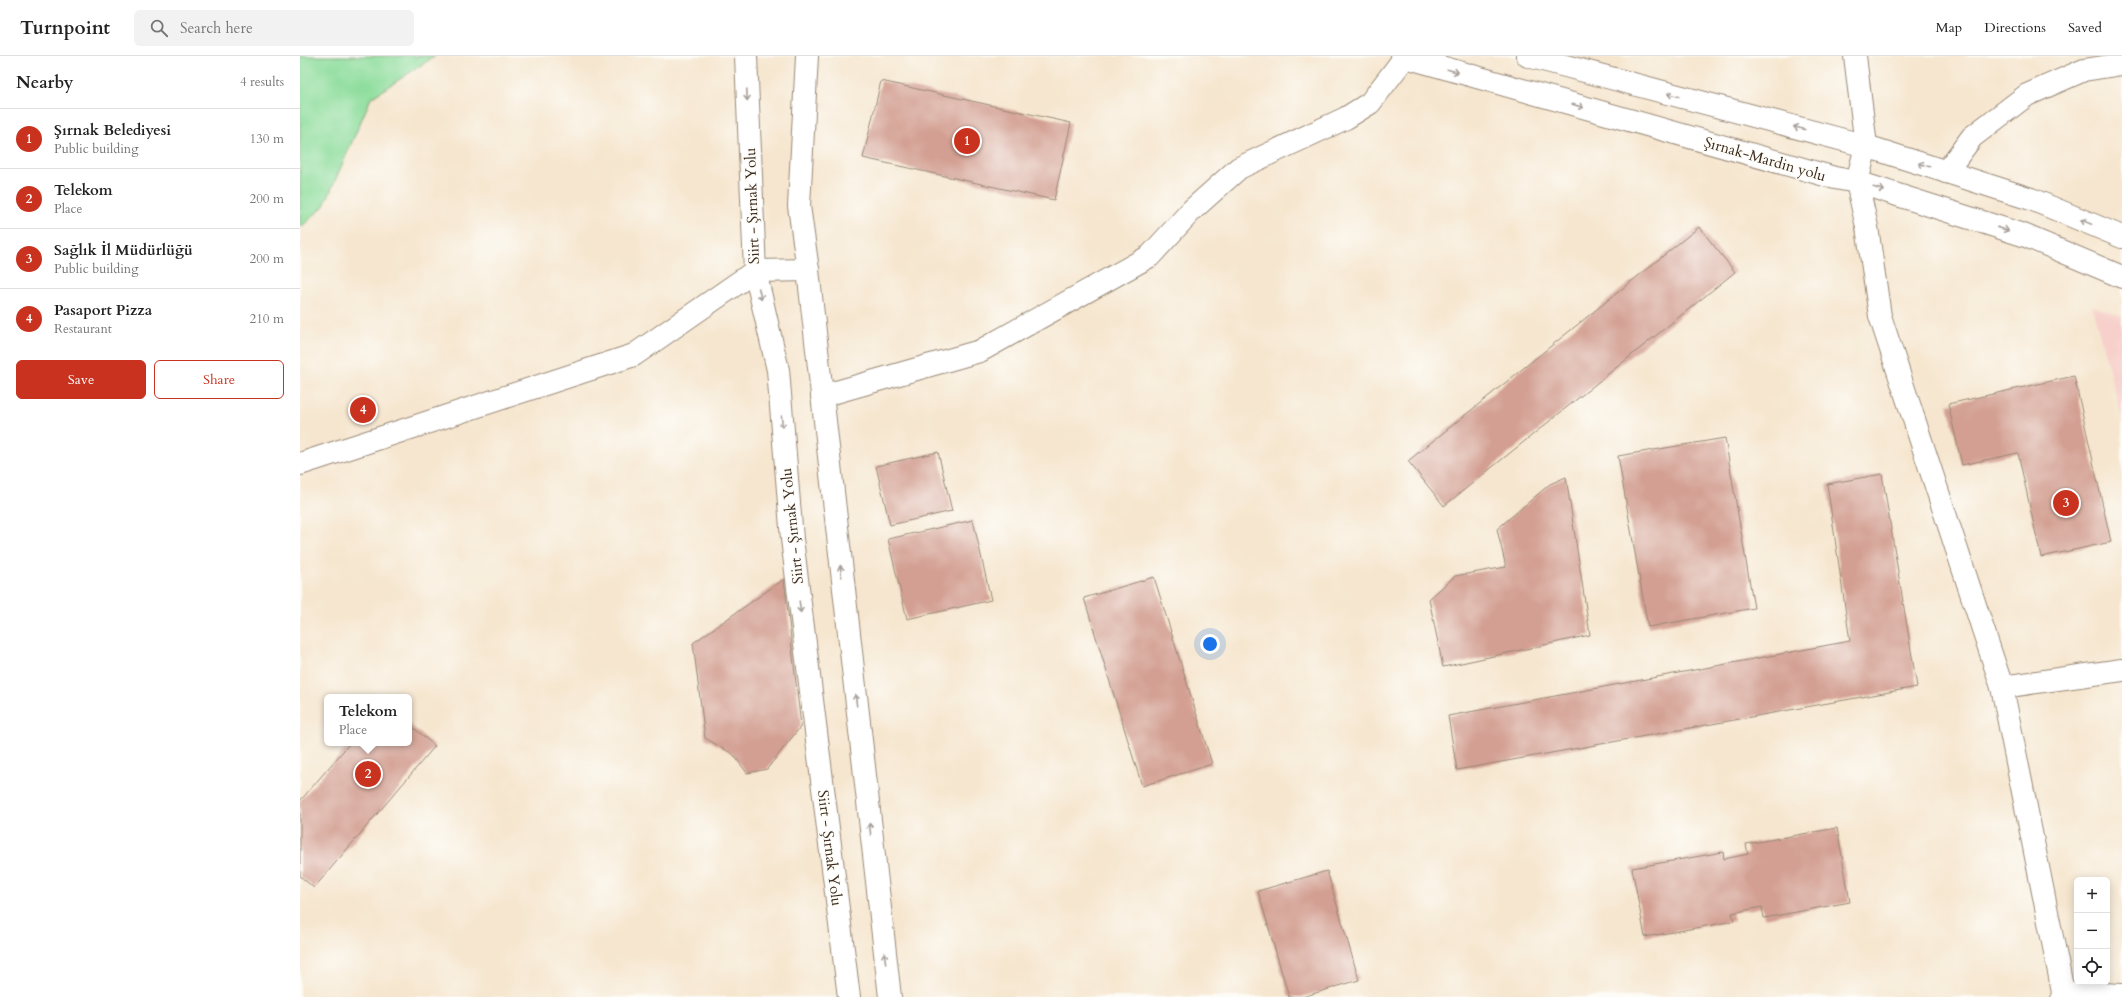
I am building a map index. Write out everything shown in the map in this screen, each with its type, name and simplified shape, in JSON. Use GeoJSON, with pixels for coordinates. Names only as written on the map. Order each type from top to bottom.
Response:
{"type":"FeatureCollection","features":[{"type":"Feature","properties":{"kind":"street","name":"Siirt - Şırnak Yolu"},"geometry":{"type":"LineString","coordinates":[[746,56],[754,271],[778,370],[792,539],[849,997]]}},
{"type":"Feature","properties":{"kind":"street"},"geometry":{"type":"LineString","coordinates":[[808,56],[798,206],[808,270],[890,997]]}},
{"type":"Feature","properties":{"kind":"street"},"geometry":{"type":"LineString","coordinates":[[822,396],[980,351],[1150,256],[1192,210],[1239,168],[1346,118],[1370,103],[1403,56]]}},
{"type":"Feature","properties":{"kind":"street","name":"Şırnak-Mardin yolu"},"geometry":{"type":"LineString","coordinates":[[1403,56],[1819,174],[1857,182],[2026,236],[2122,276]]}},
{"type":"Feature","properties":{"kind":"street"},"geometry":{"type":"LineString","coordinates":[[1528,56],[1866,146],[2031,200],[2122,237]]}},
{"type":"Feature","properties":{"kind":"street"},"geometry":{"type":"LineString","coordinates":[[1855,56],[1866,146],[1857,182],[1867,227],[1880,316],[2002,686],[2063,994],[2122,995]]}},
{"type":"Feature","properties":{"kind":"street"},"geometry":{"type":"LineString","coordinates":[[1946,172],[1972,138],[2027,95],[2084,70],[2122,64]]}},
{"type":"Feature","properties":{"kind":"street"},"geometry":{"type":"LineString","coordinates":[[300,464],[634,355],[754,271],[808,270]]}},
{"type":"Feature","properties":{"kind":"street"},"geometry":{"type":"LineString","coordinates":[[2002,686],[2122,670]]}},
{"type":"Feature","properties":{"kind":"shaded area"},"geometry":{"type":"Polygon","coordinates":[[[2092,306],[2122,316],[2122,418],[2092,306]]]}},
{"type":"Feature","properties":{"kind":"green space"},"geometry":{"type":"Polygon","coordinates":[[[300,56],[435,56],[371,98],[324,206],[300,228],[300,56]]]}},
{"type":"Feature","properties":{"kind":"building"},"geometry":{"type":"Polygon","coordinates":[[[881,81],[1071,123],[1054,200],[863,158],[881,81]]]}},
{"type":"Feature","properties":{"kind":"building"},"geometry":{"type":"Polygon","coordinates":[[[1699,227],[1735,272],[1444,506],[1408,461],[1699,227]]]}},
{"type":"Feature","properties":{"kind":"building"},"geometry":{"type":"Polygon","coordinates":[[[2074,376],[2111,542],[2041,557],[2018,453],[1962,465],[1948,404],[2074,376]]]}},
{"type":"Feature","properties":{"kind":"building"},"geometry":{"type":"Polygon","coordinates":[[[1725,438],[1754,608],[1648,627],[1618,456],[1725,438]]]}},
{"type":"Feature","properties":{"kind":"building"},"geometry":{"type":"Polygon","coordinates":[[[938,452],[952,511],[890,525],[876,466],[938,452]]]}},
{"type":"Feature","properties":{"kind":"building"},"geometry":{"type":"Polygon","coordinates":[[[1882,474],[1917,687],[1457,770],[1448,716],[1850,641],[1827,484],[1882,474]]]}},
{"type":"Feature","properties":{"kind":"building"},"geometry":{"type":"Polygon","coordinates":[[[1566,477],[1590,635],[1443,667],[1429,599],[1455,576],[1506,567],[1497,529],[1550,484],[1566,477]]]}},
{"type":"Feature","properties":{"kind":"building"},"geometry":{"type":"Polygon","coordinates":[[[973,520],[991,600],[907,619],[888,539],[973,520]]]}},
{"type":"Feature","properties":{"kind":"building"},"geometry":{"type":"Polygon","coordinates":[[[1154,577],[1212,764],[1142,786],[1084,598],[1154,577]]]}},
{"type":"Feature","properties":{"kind":"building"},"geometry":{"type":"Polygon","coordinates":[[[784,579],[801,726],[767,769],[747,773],[733,754],[705,738],[693,643],[784,579]]]}},
{"type":"Feature","properties":{"kind":"building"},"geometry":{"type":"Polygon","coordinates":[[[412,727],[435,746],[314,888],[300,876],[300,801],[347,746],[412,746],[412,727]]]}},
{"type":"Feature","properties":{"kind":"building"},"geometry":{"type":"Polygon","coordinates":[[[1837,828],[1850,902],[1764,918],[1762,907],[1732,913],[1734,921],[1645,937],[1632,868],[1723,852],[1724,859],[1748,854],[1746,844],[1837,828]]]}},
{"type":"Feature","properties":{"kind":"building"},"geometry":{"type":"Polygon","coordinates":[[[1327,871],[1359,980],[1302,997],[1289,997],[1258,891],[1327,871]]]}},
{"type":"Feature","properties":{"kind":"place","name":"Şırnak Belediyesi"},"geometry":{"type":"Point","coordinates":[967,141]}},
{"type":"Feature","properties":{"kind":"place","name":"Pasaport Pizza"},"geometry":{"type":"Point","coordinates":[363,410]}},
{"type":"Feature","properties":{"kind":"place","name":"Sağlık İl Müdürlüğü"},"geometry":{"type":"Point","coordinates":[2066,503]}},
{"type":"Feature","properties":{"kind":"place","name":"Telekom"},"geometry":{"type":"Point","coordinates":[368,774]}}]}
